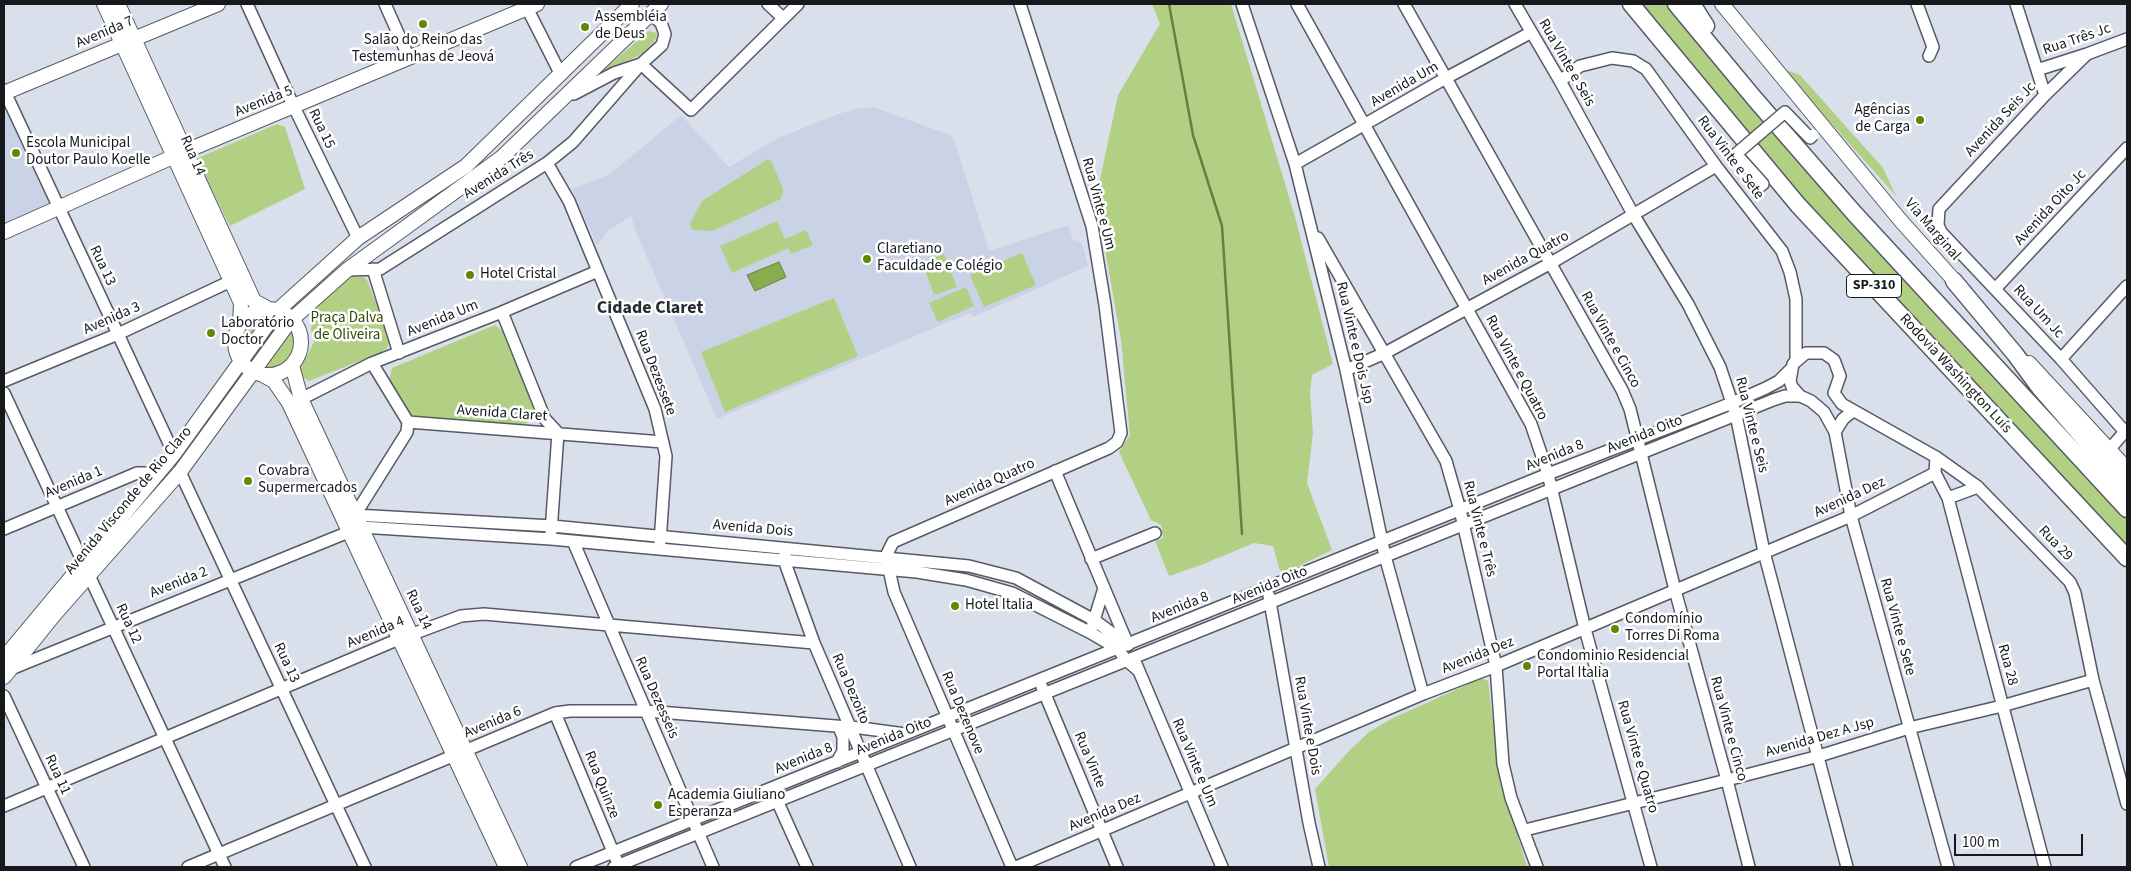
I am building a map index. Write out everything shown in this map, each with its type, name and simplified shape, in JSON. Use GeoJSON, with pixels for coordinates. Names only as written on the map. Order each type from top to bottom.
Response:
{"type":"FeatureCollection","features":[{"type":"Feature","properties":{"kind":"highway","name":"Rodovia Washington Luís"},"geometry":{"type":"LineString","coordinates":[[1631,4],[1798,204],[2127,558]]}},
{"type":"Feature","properties":{"kind":"highway","name":"SP-310"},"geometry":{"type":"LineString","coordinates":[[1676,4],[1754,98],[1854,213],[2127,509]]}},
{"type":"Feature","properties":{"kind":"highway"},"geometry":{"type":"LineString","coordinates":[[1692,4],[1754,98]]}},
{"type":"Feature","properties":{"kind":"highway"},"geometry":{"type":"LineString","coordinates":[[1954,281],[2015,354],[2040,388],[2127,488]]}},
{"type":"Feature","properties":{"kind":"main road","name":"Rua 14"},"geometry":{"type":"LineString","coordinates":[[104,4],[129,40]]}},
{"type":"Feature","properties":{"kind":"main road","name":"Rua 14"},"geometry":{"type":"LineString","coordinates":[[118,4],[129,40],[180,154],[241,303],[240,324],[236,329],[234,342],[241,362],[274,381],[289,403],[354,524]]}},
{"type":"Feature","properties":{"kind":"main road","name":"Avenida 7"},"geometry":{"type":"LineString","coordinates":[[4,92],[218,4]]}},
{"type":"Feature","properties":{"kind":"main road"},"geometry":{"type":"LineString","coordinates":[[240,324],[252,312],[272,309],[358,238],[466,166],[632,4]]}},
{"type":"Feature","properties":{"kind":"main road","name":"Via Marginal"},"geometry":{"type":"LineString","coordinates":[[1722,4],[1901,221],[2127,469]]}},
{"type":"Feature","properties":{"kind":"main road","name":"Avenida 5"},"geometry":{"type":"LineString","coordinates":[[4,232],[180,154],[294,108],[530,5]]}},
{"type":"Feature","properties":{"kind":"main road","name":"Avenida Visconde de Rio Claro"},"geometry":{"type":"LineString","coordinates":[[6,668],[180,472],[258,373],[292,319],[347,270],[501,158],[656,9]]}},
{"type":"Feature","properties":{"kind":"main road","name":"Rua 14"},"geometry":{"type":"LineString","coordinates":[[180,154],[254,300],[292,319]]}},
{"type":"Feature","properties":{"kind":"main road","name":"Avenida Visconde de Rio Claro"},"geometry":{"type":"LineString","coordinates":[[6,668],[82,562],[174,454],[241,362],[272,309]]}},
{"type":"Feature","properties":{"kind":"main road"},"geometry":{"type":"LineString","coordinates":[[258,373],[276,374],[292,365],[298,355],[301,340],[298,326],[292,319]]}},
{"type":"Feature","properties":{"kind":"main road","name":"Rua 14"},"geometry":{"type":"LineString","coordinates":[[292,365],[301,399],[354,524],[460,753],[520,867]]}},
{"type":"Feature","properties":{"kind":"main road","name":"Rua 14"},"geometry":{"type":"LineString","coordinates":[[460,753],[506,867]]}},
{"type":"Feature","properties":{"kind":"street","name":"Rua 15"},"geometry":{"type":"LineString","coordinates":[[247,4],[294,108],[358,238]]}},
{"type":"Feature","properties":{"kind":"street"},"geometry":{"type":"LineString","coordinates":[[385,4],[409,58]]}},
{"type":"Feature","properties":{"kind":"street"},"geometry":{"type":"LineString","coordinates":[[768,4],[784,18]]}},
{"type":"Feature","properties":{"kind":"street"},"geometry":{"type":"LineString","coordinates":[[554,107],[587,85],[641,64],[691,110],[798,4]]}},
{"type":"Feature","properties":{"kind":"street","name":"Rua Vinte e Um"},"geometry":{"type":"LineString","coordinates":[[1020,4],[1092,226],[1121,424],[1119,438],[1113,446]]}},
{"type":"Feature","properties":{"kind":"street","name":"Rua Vinte e Dois Jsp"},"geometry":{"type":"LineString","coordinates":[[1242,4],[1295,164],[1346,370],[1385,556],[1423,694]]}},
{"type":"Feature","properties":{"kind":"street","name":"Rua Vinte e Quatro"},"geometry":{"type":"LineString","coordinates":[[1297,4],[1363,126],[1531,424],[1552,488],[1585,629],[1651,867]]}},
{"type":"Feature","properties":{"kind":"street","name":"Rua Vinte e Cinco"},"geometry":{"type":"LineString","coordinates":[[1404,4],[1612,369],[1630,409],[1675,590],[1727,780],[1748,867]]}},
{"type":"Feature","properties":{"kind":"street","name":"Rua Vinte e Seis"},"geometry":{"type":"LineString","coordinates":[[1514,4],[1560,81],[1633,214],[1706,337],[1720,367],[1736,415],[1764,552],[1847,867]]}},
{"type":"Feature","properties":{"kind":"street"},"geometry":{"type":"LineString","coordinates":[[1917,4],[1933,47],[1929,56]]}},
{"type":"Feature","properties":{"kind":"street"},"geometry":{"type":"LineString","coordinates":[[2016,4],[2045,94]]}},
{"type":"Feature","properties":{"kind":"street"},"geometry":{"type":"LineString","coordinates":[[530,5],[560,73]]}},
{"type":"Feature","properties":{"kind":"street","name":"Avenida Três"},"geometry":{"type":"LineString","coordinates":[[347,270],[380,269],[547,163],[573,142],[641,64],[662,46],[665,34],[656,9]]}},
{"type":"Feature","properties":{"kind":"street","name":"Avenida Um"},"geometry":{"type":"LineString","coordinates":[[1295,164],[1446,78],[1530,33]]}},
{"type":"Feature","properties":{"kind":"street","name":"Rua Três Jc"},"geometry":{"type":"LineString","coordinates":[[2037,70],[2127,39]]}},
{"type":"Feature","properties":{"kind":"street","name":"Avenida Seis Jc"},"geometry":{"type":"LineString","coordinates":[[1939,209],[2045,94],[2087,54]]}},
{"type":"Feature","properties":{"kind":"street","name":"Rua Vinte e Sete"},"geometry":{"type":"LineString","coordinates":[[1560,81],[1580,66],[1612,58],[1633,61],[1646,69],[1716,166],[1759,220],[1786,260],[1796,305],[1792,387],[1800,396],[1811,401],[1824,412],[1835,432],[1851,516],[1948,867]]}},
{"type":"Feature","properties":{"kind":"street","name":"Rua 13"},"geometry":{"type":"LineString","coordinates":[[4,92],[174,454]]}},
{"type":"Feature","properties":{"kind":"street"},"geometry":{"type":"LineString","coordinates":[[1759,187],[1763,184],[1736,154],[1785,112],[1810,138],[1813,135]]}},
{"type":"Feature","properties":{"kind":"street","name":"Avenida Oito Jc"},"geometry":{"type":"LineString","coordinates":[[1996,288],[2127,148]]}},
{"type":"Feature","properties":{"kind":"street","name":"Rua Dezessete"},"geometry":{"type":"LineString","coordinates":[[547,163],[569,201],[655,409],[666,456],[659,549]]}},
{"type":"Feature","properties":{"kind":"street","name":"Avenida Quatro"},"geometry":{"type":"LineString","coordinates":[[1346,370],[1385,353],[1550,263],[1716,166]]}},
{"type":"Feature","properties":{"kind":"street","name":"Rua Um Jc"},"geometry":{"type":"LineString","coordinates":[[1939,209],[1938,225],[1941,232],[1996,288],[2126,431]]}},
{"type":"Feature","properties":{"kind":"street","name":"Rua Vinte e Três"},"geometry":{"type":"LineString","coordinates":[[1311,226],[1446,462],[1460,510],[1496,666],[1503,764],[1511,798],[1525,830],[1537,867]]}},
{"type":"Feature","properties":{"kind":"street"},"geometry":{"type":"LineString","coordinates":[[373,269],[399,353]]}},
{"type":"Feature","properties":{"kind":"street","name":"Avenida Um"},"geometry":{"type":"LineString","coordinates":[[301,399],[372,363],[502,312],[598,271]]}},
{"type":"Feature","properties":{"kind":"street","name":"Avenida 3"},"geometry":{"type":"LineString","coordinates":[[4,381],[118,334],[231,281]]}},
{"type":"Feature","properties":{"kind":"street"},"geometry":{"type":"LineString","coordinates":[[2061,359],[2127,286]]}},
{"type":"Feature","properties":{"kind":"street"},"geometry":{"type":"LineString","coordinates":[[502,312],[545,419],[558,433],[550,539]]}},
{"type":"Feature","properties":{"kind":"street","name":"Rua 29"},"geometry":{"type":"LineString","coordinates":[[1793,364],[1812,351],[1818,351],[1830,356],[1837,365],[1840,376],[1834,393],[1842,404],[1936,457],[1978,487],[2070,582],[2075,593],[2093,680],[2127,804]]}},
{"type":"Feature","properties":{"kind":"street"},"geometry":{"type":"LineString","coordinates":[[354,524],[407,432],[408,422],[372,363]]}},
{"type":"Feature","properties":{"kind":"street","name":"Avenida 8"},"geometry":{"type":"LineString","coordinates":[[576,867],[1548,474],[1732,403],[1779,381],[1793,364]]}},
{"type":"Feature","properties":{"kind":"street","name":"Rua 12"},"geometry":{"type":"LineString","coordinates":[[4,393],[225,867]]}},
{"type":"Feature","properties":{"kind":"street","name":"Avenida Oito"},"geometry":{"type":"LineString","coordinates":[[617,867],[1641,452],[1773,400],[1785,396],[1800,396]]}},
{"type":"Feature","properties":{"kind":"street"},"geometry":{"type":"LineString","coordinates":[[1835,432],[1843,420],[1853,411]]}},
{"type":"Feature","properties":{"kind":"street","name":"Avenida Claret"},"geometry":{"type":"LineString","coordinates":[[408,422],[663,442]]}},
{"type":"Feature","properties":{"kind":"street"},"geometry":{"type":"LineString","coordinates":[[2110,450],[2126,431]]}},
{"type":"Feature","properties":{"kind":"street","name":"Avenida Quatro"},"geometry":{"type":"LineString","coordinates":[[886,556],[893,542],[1113,446]]}},
{"type":"Feature","properties":{"kind":"street"},"geometry":{"type":"LineString","coordinates":[[1935,473],[1936,457]]}},
{"type":"Feature","properties":{"kind":"street"},"geometry":{"type":"LineString","coordinates":[[1055,471],[1104,588],[1123,647]]}},
{"type":"Feature","properties":{"kind":"street","name":"Rua 13"},"geometry":{"type":"LineString","coordinates":[[180,472],[365,867]]}},
{"type":"Feature","properties":{"kind":"street","name":"Avenida 1"},"geometry":{"type":"LineString","coordinates":[[4,529],[137,473],[158,473]]}},
{"type":"Feature","properties":{"kind":"street","name":"Avenida Dez"},"geometry":{"type":"LineString","coordinates":[[1014,867],[1851,516],[1935,473]]}},
{"type":"Feature","properties":{"kind":"street","name":"Rua 28"},"geometry":{"type":"LineString","coordinates":[[1935,473],[1948,498],[2045,867]]}},
{"type":"Feature","properties":{"kind":"street"},"geometry":{"type":"LineString","coordinates":[[1948,498],[1978,487]]}},
{"type":"Feature","properties":{"kind":"street","name":"Avenida Dois"},"geometry":{"type":"LineString","coordinates":[[354,524],[552,526],[886,556],[969,566],[1016,578],[1094,620],[1123,647]]}},
{"type":"Feature","properties":{"kind":"street","name":"Avenida Dois"},"geometry":{"type":"LineString","coordinates":[[354,524],[769,558],[889,569],[966,580],[1012,593],[1123,647]]}},
{"type":"Feature","properties":{"kind":"street","name":"Avenida 2"},"geometry":{"type":"LineString","coordinates":[[6,668],[113,627],[354,524]]}},
{"type":"Feature","properties":{"kind":"street"},"geometry":{"type":"LineString","coordinates":[[1092,559],[1155,533]]}},
{"type":"Feature","properties":{"kind":"street","name":"Rua Dezesseis"},"geometry":{"type":"LineString","coordinates":[[572,541],[713,867]]}},
{"type":"Feature","properties":{"kind":"street"},"geometry":{"type":"LineString","coordinates":[[769,558],[771,546]]}},
{"type":"Feature","properties":{"kind":"street"},"geometry":{"type":"LineString","coordinates":[[784,560],[787,547]]}},
{"type":"Feature","properties":{"kind":"street","name":"Rua Dezenove"},"geometry":{"type":"LineString","coordinates":[[886,556],[894,592],[947,718],[1014,867]]}},
{"type":"Feature","properties":{"kind":"street","name":"Rua Dezoito"},"geometry":{"type":"LineString","coordinates":[[784,560],[814,643],[842,708],[839,727],[861,752],[910,867]]}},
{"type":"Feature","properties":{"kind":"street"},"geometry":{"type":"LineString","coordinates":[[1091,633],[1104,588]]}},
{"type":"Feature","properties":{"kind":"street","name":"Rua Vinte e Dois"},"geometry":{"type":"LineString","coordinates":[[1266,589],[1271,602],[1309,823],[1319,867]]}},
{"type":"Feature","properties":{"kind":"street"},"geometry":{"type":"LineString","coordinates":[[1218,608],[1224,620]]}},
{"type":"Feature","properties":{"kind":"street","name":"Avenida 4"},"geometry":{"type":"LineString","coordinates":[[4,806],[164,737],[282,690],[405,636],[461,616],[484,614],[814,643]]}},
{"type":"Feature","properties":{"kind":"street","name":"Rua Vinte e Um"},"geometry":{"type":"LineString","coordinates":[[1123,647],[1139,671],[1222,867]]}},
{"type":"Feature","properties":{"kind":"street","name":"Avenida Dez A Jsp"},"geometry":{"type":"LineString","coordinates":[[1525,830],[1819,756],[1910,728],[2002,706],[2093,680]]}},
{"type":"Feature","properties":{"kind":"street","name":"Rua Vinte"},"geometry":{"type":"LineString","coordinates":[[1039,681],[1117,867]]}},
{"type":"Feature","properties":{"kind":"street","name":"Rua 11"},"geometry":{"type":"LineString","coordinates":[[4,696],[84,867]]}},
{"type":"Feature","properties":{"kind":"street"},"geometry":{"type":"LineString","coordinates":[[837,762],[843,751],[843,738],[839,727],[842,708]]}},
{"type":"Feature","properties":{"kind":"street","name":"Avenida 6"},"geometry":{"type":"LineString","coordinates":[[188,867],[555,713],[570,711],[646,711],[906,734]]}},
{"type":"Feature","properties":{"kind":"street","name":"Rua Quinze"},"geometry":{"type":"LineString","coordinates":[[555,713],[617,867]]}},
{"type":"Feature","properties":{"kind":"street"},"geometry":{"type":"LineString","coordinates":[[770,789],[807,867]]}},
{"type":"Feature","properties":{"kind":"shaded area","name":"Escola Municipal Doutor Paulo Koelle"},"geometry":{"type":"Polygon","coordinates":[[[4,100],[54,206],[4,228],[4,100]]]}},
{"type":"Feature","properties":{"kind":"shaded area","name":"Claretiano Faculdade e Colégio"},"geometry":{"type":"Polygon","coordinates":[[[873,107],[950,135],[954,139],[989,251],[1068,225],[1073,240],[1079,241],[1083,246],[1088,266],[973,317],[970,313],[717,419],[636,232],[631,216],[608,231],[597,246],[572,189],[610,174],[681,115],[729,167],[778,138],[838,114],[855,109],[873,107]]]}},
{"type":"Feature","properties":{"kind":"shaded area"},"geometry":{"type":"Polygon","coordinates":[[[779,262],[786,277],[755,291],[747,275],[779,262]]]}},
{"type":"Feature","properties":{"kind":"green space"},"geometry":{"type":"Polygon","coordinates":[[[1152,4],[1231,4],[1295,217],[1333,364],[1312,375],[1310,394],[1313,433],[1307,483],[1332,550],[1284,573],[1279,568],[1273,546],[1254,543],[1169,576],[1155,541],[1163,538],[1161,525],[1151,520],[1119,452],[1130,435],[1121,340],[1096,198],[1118,95],[1160,24],[1152,4]]]}},
{"type":"Feature","properties":{"kind":"green space"},"geometry":{"type":"Polygon","coordinates":[[[1639,4],[1669,4],[2127,517],[2127,550],[1767,160],[1639,4]]]}},
{"type":"Feature","properties":{"kind":"green space"},"geometry":{"type":"Polygon","coordinates":[[[649,31],[657,33],[656,39],[643,53],[605,73],[602,71],[649,31]]]}},
{"type":"Feature","properties":{"kind":"green space"},"geometry":{"type":"Polygon","coordinates":[[[1783,69],[1800,75],[1883,168],[1896,196],[1783,69]]]}},
{"type":"Feature","properties":{"kind":"green space"},"geometry":{"type":"Polygon","coordinates":[[[277,124],[285,127],[305,189],[230,226],[198,163],[198,158],[277,124]]]}},
{"type":"Feature","properties":{"kind":"green space"},"geometry":{"type":"Polygon","coordinates":[[[768,159],[772,162],[783,189],[781,199],[713,231],[692,230],[690,224],[702,201],[768,159]]]}},
{"type":"Feature","properties":{"kind":"green space"},"geometry":{"type":"Polygon","coordinates":[[[777,221],[785,239],[806,230],[813,245],[791,254],[788,248],[732,273],[720,246],[777,221]]]}},
{"type":"Feature","properties":{"kind":"green space"},"geometry":{"type":"Polygon","coordinates":[[[1022,253],[1036,285],[984,307],[970,275],[1022,253]]]}},
{"type":"Feature","properties":{"kind":"green space"},"geometry":{"type":"Polygon","coordinates":[[[944,254],[957,287],[934,295],[922,262],[944,254]]]}},
{"type":"Feature","properties":{"kind":"green space","name":"Praça Dalva de Oliveira"},"geometry":{"type":"Polygon","coordinates":[[[351,277],[363,277],[367,280],[390,341],[387,348],[380,353],[309,381],[302,377],[300,369],[314,342],[311,329],[317,307],[351,277]]]}},
{"type":"Feature","properties":{"kind":"green space"},"geometry":{"type":"Polygon","coordinates":[[[966,287],[974,306],[938,322],[929,303],[966,287]]]}},
{"type":"Feature","properties":{"kind":"green space"},"geometry":{"type":"Polygon","coordinates":[[[834,298],[858,356],[725,412],[701,352],[834,298]]]}},
{"type":"Feature","properties":{"kind":"green space"},"geometry":{"type":"Polygon","coordinates":[[[271,316],[281,318],[289,324],[295,332],[297,342],[295,352],[289,360],[281,366],[271,368],[261,366],[253,360],[247,352],[245,342],[247,332],[253,324],[261,318],[271,316]]]}},
{"type":"Feature","properties":{"kind":"green space"},"geometry":{"type":"Polygon","coordinates":[[[495,325],[502,331],[535,409],[531,420],[522,426],[415,417],[409,414],[389,381],[392,368],[495,325]]]}},
{"type":"Feature","properties":{"kind":"green space"},"geometry":{"type":"Polygon","coordinates":[[[1482,678],[1488,681],[1499,774],[1527,867],[1329,867],[1315,789],[1369,732],[1391,719],[1482,678]]]}},
{"type":"Feature","properties":{"kind":"waterway"},"geometry":{"type":"LineString","coordinates":[[1169,4],[1193,135],[1222,226],[1242,534]]}},
{"type":"Feature","properties":{"kind":"place","name":"Salão do Reino das Testemunhas de Jeová"},"geometry":{"type":"Point","coordinates":[423,24]}},
{"type":"Feature","properties":{"kind":"place","name":"Assembléia de Deus"},"geometry":{"type":"Point","coordinates":[585,27]}},
{"type":"Feature","properties":{"kind":"place","name":"Agências de Carga"},"geometry":{"type":"Point","coordinates":[1920,120]}},
{"type":"Feature","properties":{"kind":"place","name":"Escola Municipal Doutor Paulo Koelle"},"geometry":{"type":"Point","coordinates":[16,153]}},
{"type":"Feature","properties":{"kind":"place","name":"Claretiano Faculdade e Colégio"},"geometry":{"type":"Point","coordinates":[867,259]}},
{"type":"Feature","properties":{"kind":"place","name":"Hotel Cristal"},"geometry":{"type":"Point","coordinates":[470,275]}},
{"type":"Feature","properties":{"kind":"place","name":"Laboratório Doctor"},"geometry":{"type":"Point","coordinates":[211,333]}},
{"type":"Feature","properties":{"kind":"place","name":"Covabra Supermercados"},"geometry":{"type":"Point","coordinates":[248,481]}},
{"type":"Feature","properties":{"kind":"place","name":"Hotel Italia"},"geometry":{"type":"Point","coordinates":[955,606]}},
{"type":"Feature","properties":{"kind":"place","name":"Condomínio Torres Di Roma"},"geometry":{"type":"Point","coordinates":[1615,629]}},
{"type":"Feature","properties":{"kind":"place","name":"Condominio Residencial Portal Italia"},"geometry":{"type":"Point","coordinates":[1527,666]}},
{"type":"Feature","properties":{"kind":"place","name":"Academia Giuliano Esperanza"},"geometry":{"type":"Point","coordinates":[658,805]}},
{"type":"Feature","properties":{"kind":"district","name":"Cidade Claret"},"geometry":{"type":"Point","coordinates":[650,309]}}]}
